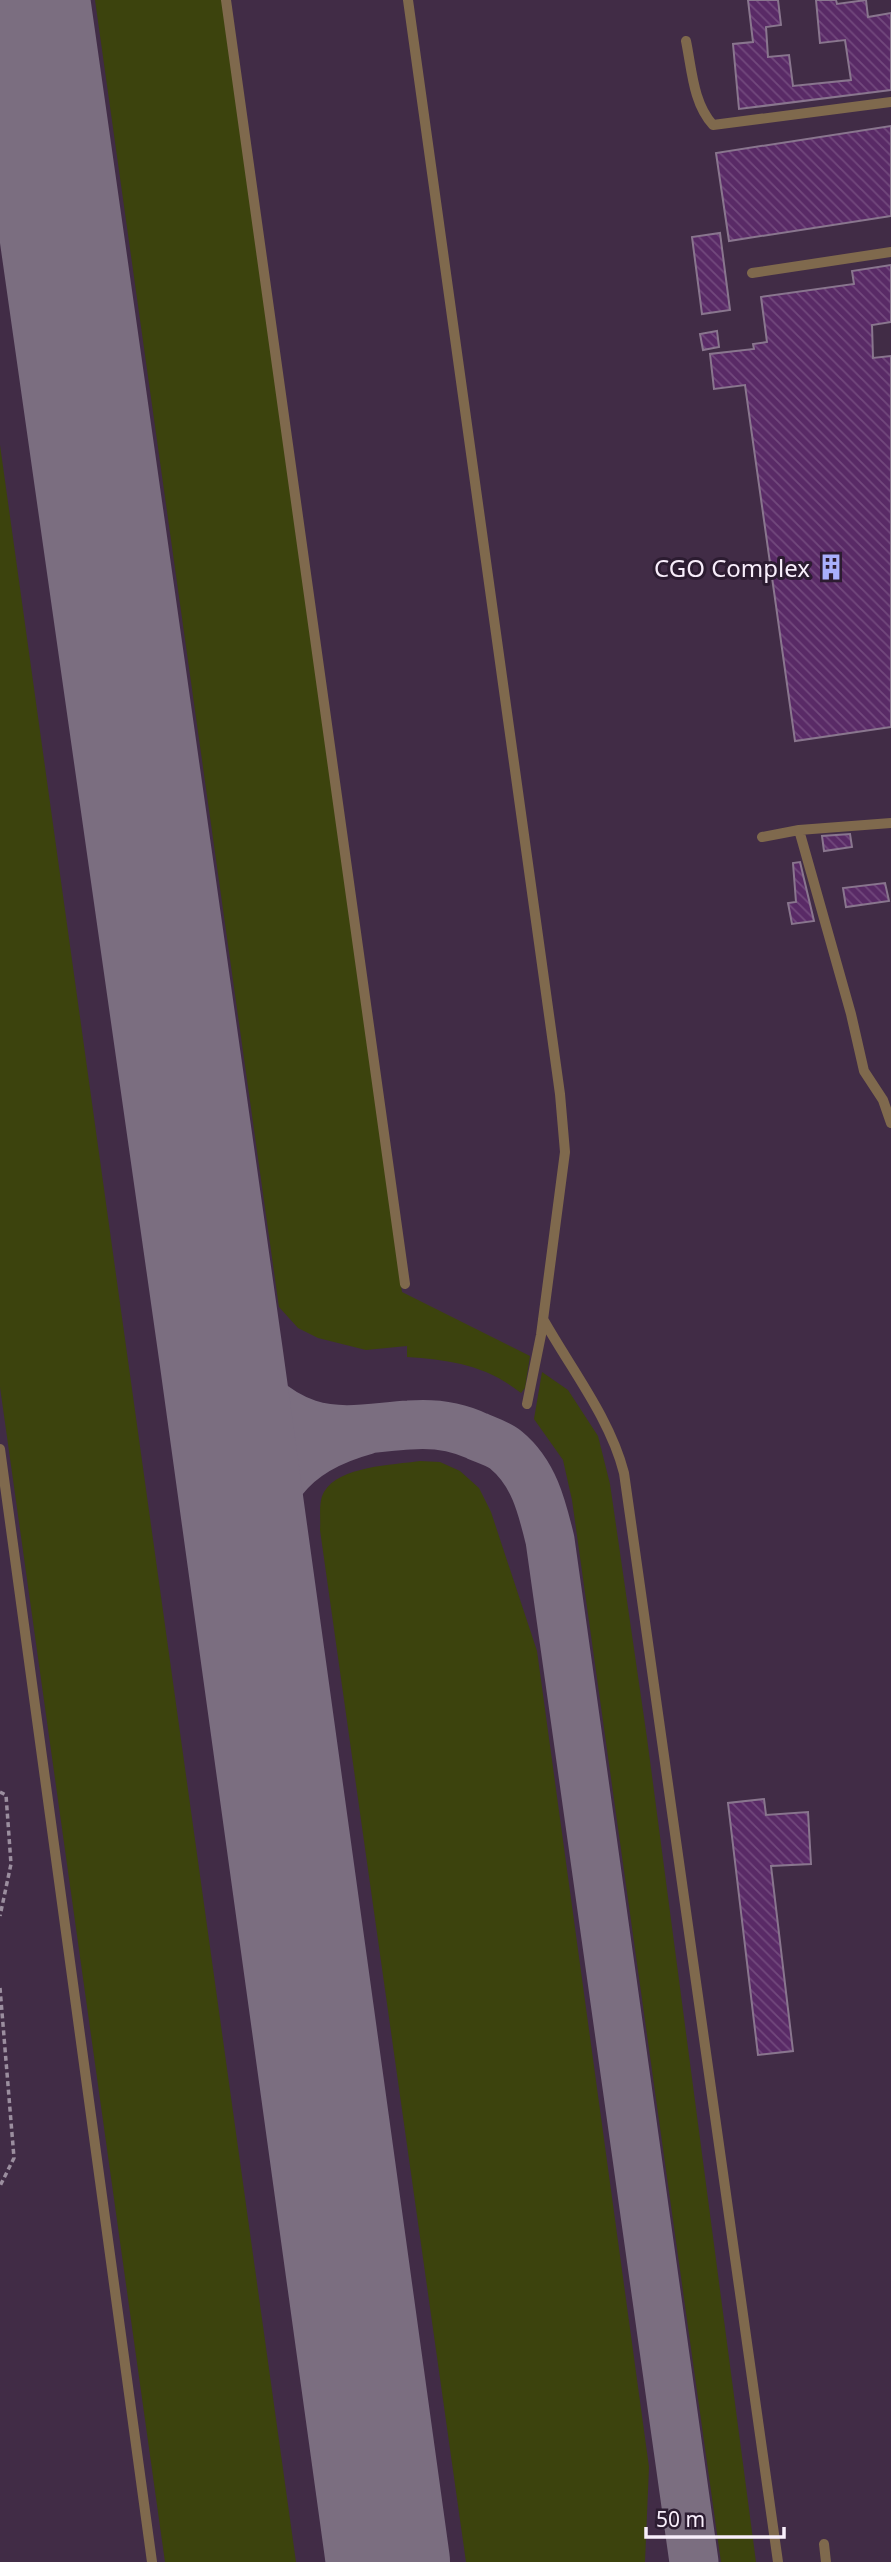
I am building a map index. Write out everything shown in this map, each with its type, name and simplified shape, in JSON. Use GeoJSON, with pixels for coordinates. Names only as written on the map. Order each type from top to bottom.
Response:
{"type":"FeatureCollection","features":[{"type":"Feature","properties":{"kind":"lane"},"geometry":{"type":"LineString","coordinates":[[226,0],[405,1284]]}},
{"type":"Feature","properties":{"kind":"lane"},"geometry":{"type":"LineString","coordinates":[[408,0],[560,1094],[565,1152],[543,1319],[527,1404]]}},
{"type":"Feature","properties":{"kind":"lane"},"geometry":{"type":"LineString","coordinates":[[686,41],[698,103],[713,125],[891,102]]}},
{"type":"Feature","properties":{"kind":"lane"},"geometry":{"type":"LineString","coordinates":[[752,273],[891,252]]}},
{"type":"Feature","properties":{"kind":"lane"},"geometry":{"type":"LineString","coordinates":[[762,837],[799,830],[891,823]]}},
{"type":"Feature","properties":{"kind":"lane"},"geometry":{"type":"LineString","coordinates":[[799,830],[851,1014],[864,1071],[883,1100],[891,1123]]}},
{"type":"Feature","properties":{"kind":"lane"},"geometry":{"type":"LineString","coordinates":[[543,1319],[601,1414],[619,1454],[624,1473],[778,2562]]}},
{"type":"Feature","properties":{"kind":"lane"},"geometry":{"type":"LineString","coordinates":[[0,1449],[152,2562]]}},
{"type":"Feature","properties":{"kind":"lane"},"geometry":{"type":"LineString","coordinates":[[824,2544],[826,2562]]}},
{"type":"Feature","properties":{"kind":"path"},"geometry":{"type":"LineString","coordinates":[[0,1792],[6,1795],[11,1864],[0,1915]]}},
{"type":"Feature","properties":{"kind":"path"},"geometry":{"type":"LineString","coordinates":[[0,1988],[14,2158],[0,2186]]}},
{"type":"Feature","properties":{"kind":"shaded area"},"geometry":{"type":"Polygon","coordinates":[[[0,0],[891,0],[891,2562],[0,2562],[0,0]]]}},
{"type":"Feature","properties":{"kind":"green space"},"geometry":{"type":"Polygon","coordinates":[[[95,0],[225,0],[402,1292],[530,1356],[525,1388],[521,1393],[481,1370],[438,1360],[407,1357],[407,1346],[366,1350],[318,1338],[298,1328],[279,1307],[95,0]]]}},
{"type":"Feature","properties":{"kind":"green space"},"geometry":{"type":"Polygon","coordinates":[[[0,445],[296,2562],[165,2562],[0,1387],[0,445]]]}},
{"type":"Feature","properties":{"kind":"green space"},"geometry":{"type":"Polygon","coordinates":[[[542,1372],[568,1390],[598,1436],[610,1484],[647,1738],[756,2562],[721,2562],[572,1500],[563,1460],[534,1419],[542,1372]]]}},
{"type":"Feature","properties":{"kind":"green space"},"geometry":{"type":"Polygon","coordinates":[[[420,1461],[440,1462],[460,1471],[479,1488],[491,1512],[537,1651],[649,2467],[645,2562],[466,2562],[320,1530],[321,1501],[331,1483],[368,1468],[420,1461]]]}},
{"type":"Feature","properties":{"kind":"building"},"geometry":{"type":"Polygon","coordinates":[[[748,0],[778,0],[781,25],[766,27],[768,57],[789,55],[793,86],[851,80],[845,40],[820,43],[816,0],[836,0],[837,4],[866,0],[868,17],[891,13],[891,90],[739,109],[733,44],[753,42],[748,0]]]}},
{"type":"Feature","properties":{"kind":"building"},"geometry":{"type":"Polygon","coordinates":[[[891,126],[891,216],[729,241],[716,153],[891,126]]]}},
{"type":"Feature","properties":{"kind":"building"},"geometry":{"type":"Polygon","coordinates":[[[720,233],[730,310],[702,314],[692,237],[720,233]]]}},
{"type":"Feature","properties":{"kind":"building","name":"CGO Complex"},"geometry":{"type":"Polygon","coordinates":[[[891,265],[891,322],[872,325],[873,358],[891,356],[891,727],[795,741],[745,385],[714,389],[710,354],[754,349],[753,344],[767,342],[761,297],[854,284],[852,271],[891,265]]]}},
{"type":"Feature","properties":{"kind":"building"},"geometry":{"type":"Polygon","coordinates":[[[717,331],[719,347],[703,350],[700,334],[717,331]]]}},
{"type":"Feature","properties":{"kind":"building"},"geometry":{"type":"Polygon","coordinates":[[[850,834],[852,847],[824,851],[822,836],[850,834]]]}},
{"type":"Feature","properties":{"kind":"building"},"geometry":{"type":"Polygon","coordinates":[[[800,862],[814,921],[792,924],[788,903],[796,902],[793,863],[800,862]]]}},
{"type":"Feature","properties":{"kind":"building"},"geometry":{"type":"Polygon","coordinates":[[[885,883],[889,901],[846,907],[843,888],[885,883]]]}},
{"type":"Feature","properties":{"kind":"building"},"geometry":{"type":"Polygon","coordinates":[[[764,1799],[766,1815],[808,1812],[811,1864],[771,1866],[793,2051],[758,2055],[728,1803],[764,1799]]]}},
{"type":"Feature","properties":{"kind":"taxiway"},"geometry":{"type":"LineString","coordinates":[[221,1355],[260,1396],[295,1419],[334,1429],[427,1424],[461,1430],[506,1450],[524,1469],[536,1491],[550,1540],[694,2562]]}},
{"type":"Feature","properties":{"kind":"taxiway"},"geometry":{"type":"LineString","coordinates":[[251,1573],[262,1521],[282,1480],[297,1464],[315,1451],[338,1439],[366,1430]]}},
{"type":"Feature","properties":{"kind":"runway"},"geometry":{"type":"LineString","coordinates":[[28,0],[221,1355],[388,2562]]}},
{"type":"Feature","properties":{"kind":"place","name":"CGO Complex"},"geometry":{"type":"Point","coordinates":[831,567]}}]}
